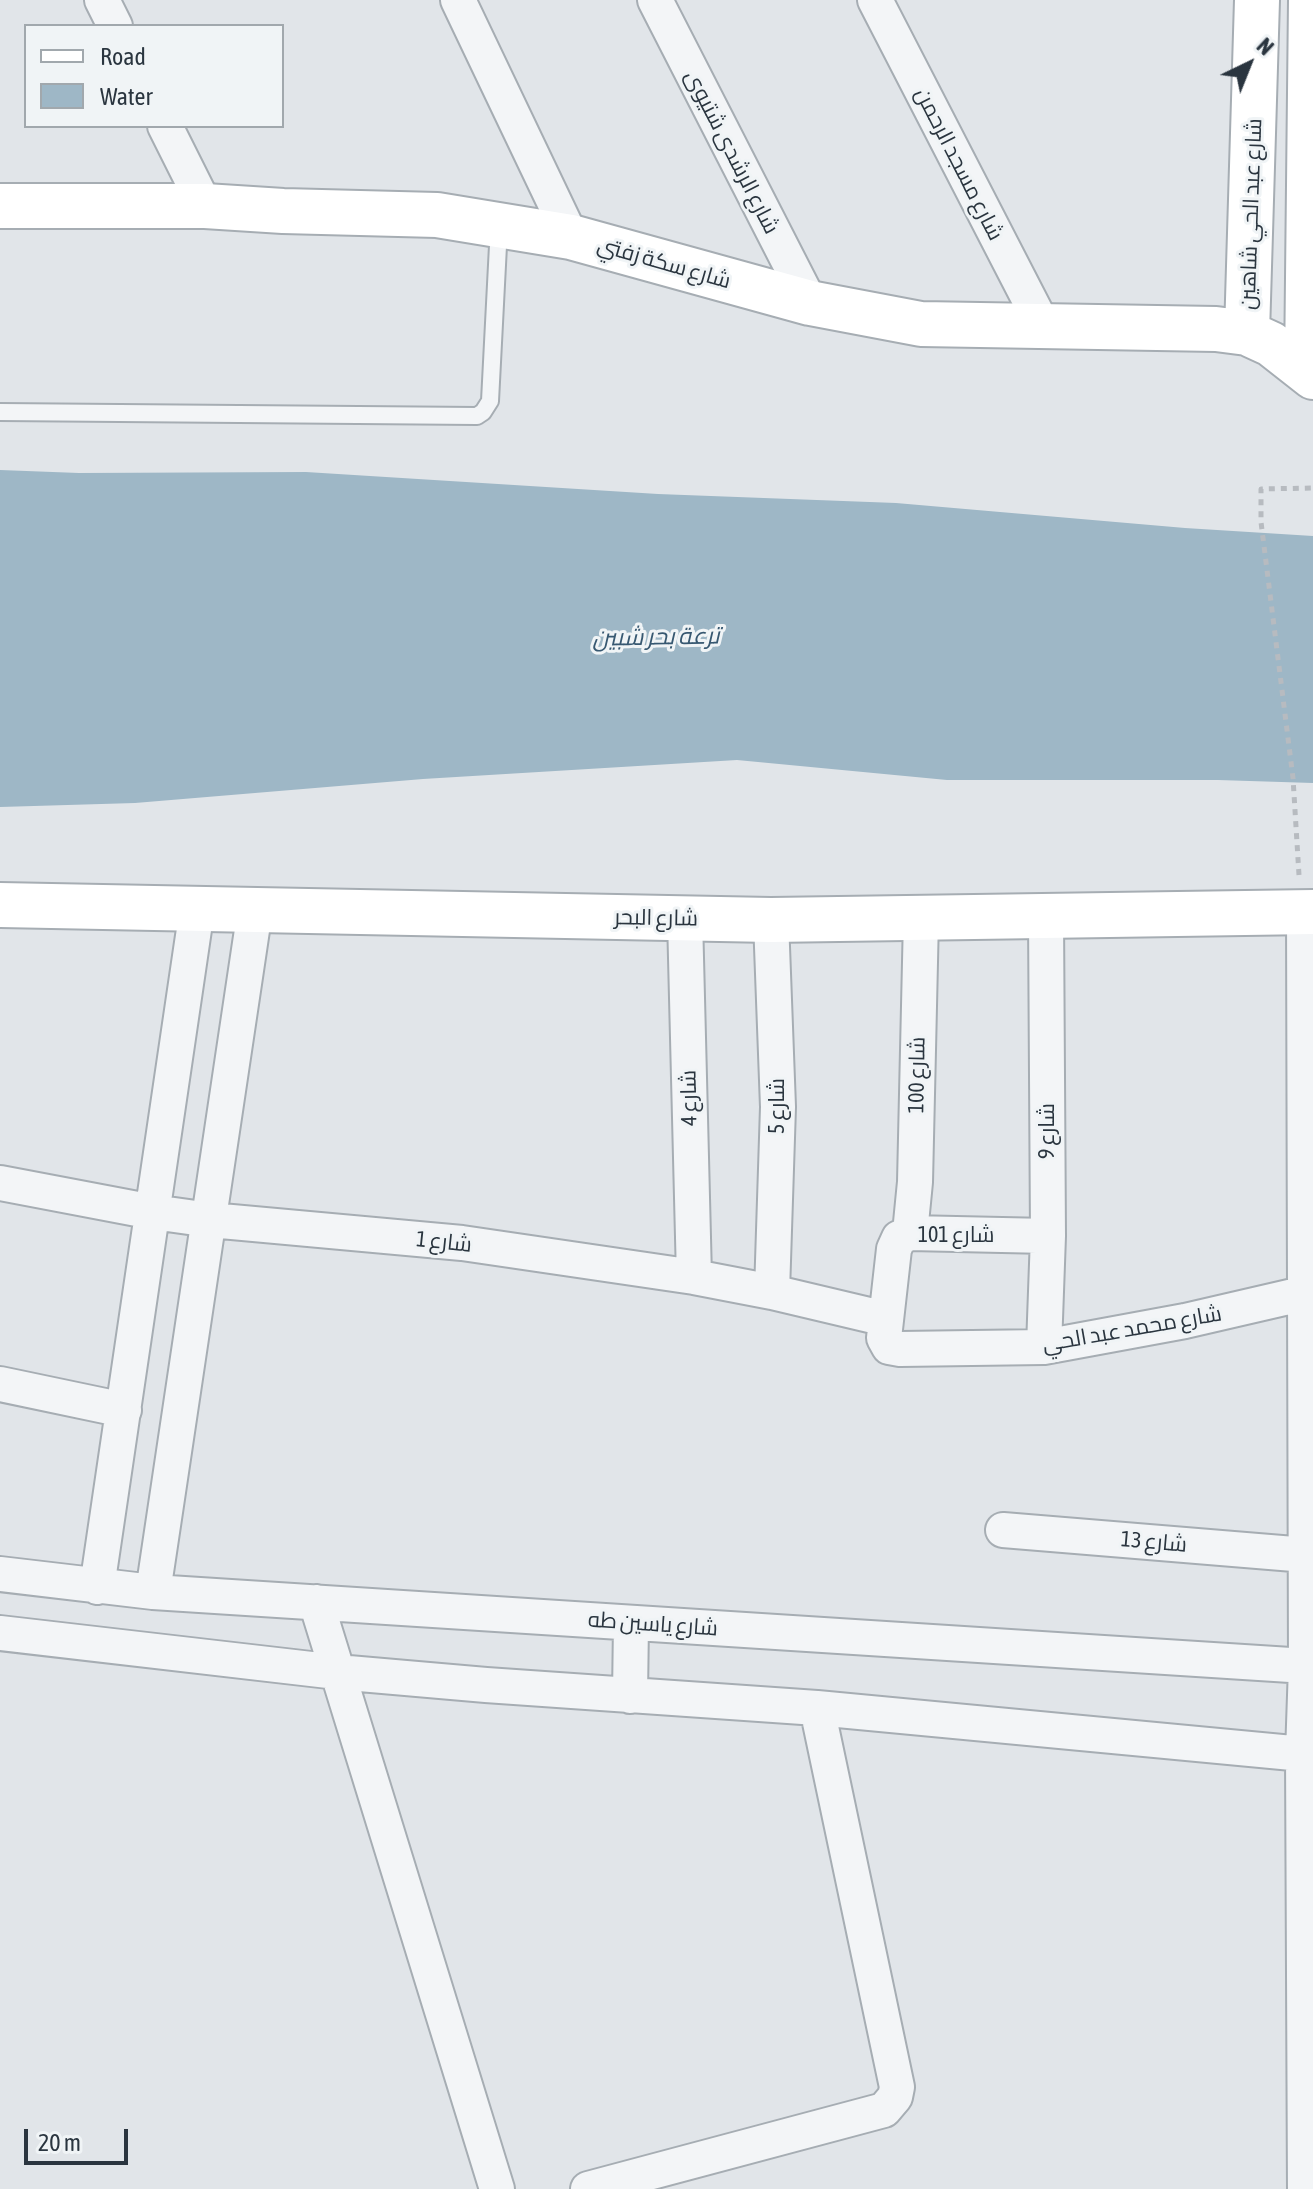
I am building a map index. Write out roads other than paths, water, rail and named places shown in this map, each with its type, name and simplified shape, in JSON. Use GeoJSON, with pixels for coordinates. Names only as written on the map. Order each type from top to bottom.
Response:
{"type":"FeatureCollection","features":[{"type":"Feature","properties":{"kind":"main road","name":"شارع عبد الحي شاهين"},"geometry":{"type":"LineString","coordinates":[[1247,333],[1257,0]]}},
{"type":"Feature","properties":{"kind":"main road"},"geometry":{"type":"LineString","coordinates":[[1310,374],[1311,0]]}},
{"type":"Feature","properties":{"kind":"main road","name":"شارع سكة زفتي"},"geometry":{"type":"LineString","coordinates":[[5,197],[283,211],[437,215],[571,237],[810,303],[921,324],[1216,329],[1247,333],[1271,344],[1310,374]]}},
{"type":"Feature","properties":{"kind":"main road","name":"شارع البحر"},"geometry":{"type":"LineString","coordinates":[[0,905],[771,920],[1306,912]]}},
{"type":"Feature","properties":{"kind":"street"},"geometry":{"type":"LineString","coordinates":[[102,0],[114,24]]}},
{"type":"Feature","properties":{"kind":"street"},"geometry":{"type":"LineString","coordinates":[[458,0],[571,237]]}},
{"type":"Feature","properties":{"kind":"street","name":"شارع الرشدى شتيوى"},"geometry":{"type":"LineString","coordinates":[[655,0],[810,303]]}},
{"type":"Feature","properties":{"kind":"street","name":"شارع مسجد الرحمن"},"geometry":{"type":"LineString","coordinates":[[875,0],[1044,328]]}},
{"type":"Feature","properties":{"kind":"street"},"geometry":{"type":"LineString","coordinates":[[166,128],[205,206]]}},
{"type":"Feature","properties":{"kind":"street"},"geometry":{"type":"LineString","coordinates":[[97,1587],[159,1213],[197,909]]}},
{"type":"Feature","properties":{"kind":"street"},"geometry":{"type":"LineString","coordinates":[[153,1592],[205,1219],[255,910]]}},
{"type":"Feature","properties":{"kind":"street"},"geometry":{"type":"LineString","coordinates":[[1305,2189],[1306,912]]}},
{"type":"Feature","properties":{"kind":"street","name":"شارع 9"},"geometry":{"type":"LineString","coordinates":[[1044,1347],[1048,1236],[1046,916]]}},
{"type":"Feature","properties":{"kind":"street","name":"شارع 4"},"geometry":{"type":"LineString","coordinates":[[685,918],[694,1277]]}},
{"type":"Feature","properties":{"kind":"street","name":"شارع 100"},"geometry":{"type":"LineString","coordinates":[[910,1233],[915,1182],[921,918]]}},
{"type":"Feature","properties":{"kind":"street","name":"شارع 5"},"geometry":{"type":"LineString","coordinates":[[771,920],[778,1107],[772,1292]]}},
{"type":"Feature","properties":{"kind":"street","name":"شارع 1"},"geometry":{"type":"LineString","coordinates":[[0,1183],[159,1213],[462,1243],[694,1277],[886,1319]]}},
{"type":"Feature","properties":{"kind":"street","name":"شارع 101"},"geometry":{"type":"LineString","coordinates":[[886,1319],[894,1249],[899,1238],[910,1233],[1048,1236]]}},
{"type":"Feature","properties":{"kind":"street","name":"شارع محمد عبد الحي"},"geometry":{"type":"LineString","coordinates":[[886,1319],[884,1338],[889,1347],[900,1349],[1044,1347],[1185,1321],[1306,1293]]}},
{"type":"Feature","properties":{"kind":"street"},"geometry":{"type":"LineString","coordinates":[[0,1384],[124,1410]]}},
{"type":"Feature","properties":{"kind":"street","name":"شارع 13"},"geometry":{"type":"LineString","coordinates":[[1003,1530],[1306,1555]]}},
{"type":"Feature","properties":{"kind":"street","name":"شارع ياسين طه"},"geometry":{"type":"LineString","coordinates":[[0,1574],[153,1592],[631,1623],[1306,1676]]}},
{"type":"Feature","properties":{"kind":"street"},"geometry":{"type":"LineString","coordinates":[[316,1602],[497,2189]]}},
{"type":"Feature","properties":{"kind":"street"},"geometry":{"type":"LineString","coordinates":[[630,1696],[631,1623]]}},
{"type":"Feature","properties":{"kind":"street"},"geometry":{"type":"LineString","coordinates":[[0,1633],[337,1672],[630,1696],[1303,1742]]}},
{"type":"Feature","properties":{"kind":"street"},"geometry":{"type":"LineString","coordinates":[[588,2189],[884,2110],[895,2097],[897,2087],[817,1708]]}},
{"type":"Feature","properties":{"kind":"lane"},"geometry":{"type":"LineString","coordinates":[[0,412],[477,416],[490,401],[499,225]]}},
{"type":"Feature","properties":{"kind":"water","name":"ترعة بحر شبين"},"geometry":{"type":"Polygon","coordinates":[[[0,470],[79,473],[306,472],[658,494],[896,503],[1313,536],[1313,783],[947,780],[737,760],[423,779],[135,803],[0,807],[0,470]]]}}]}
